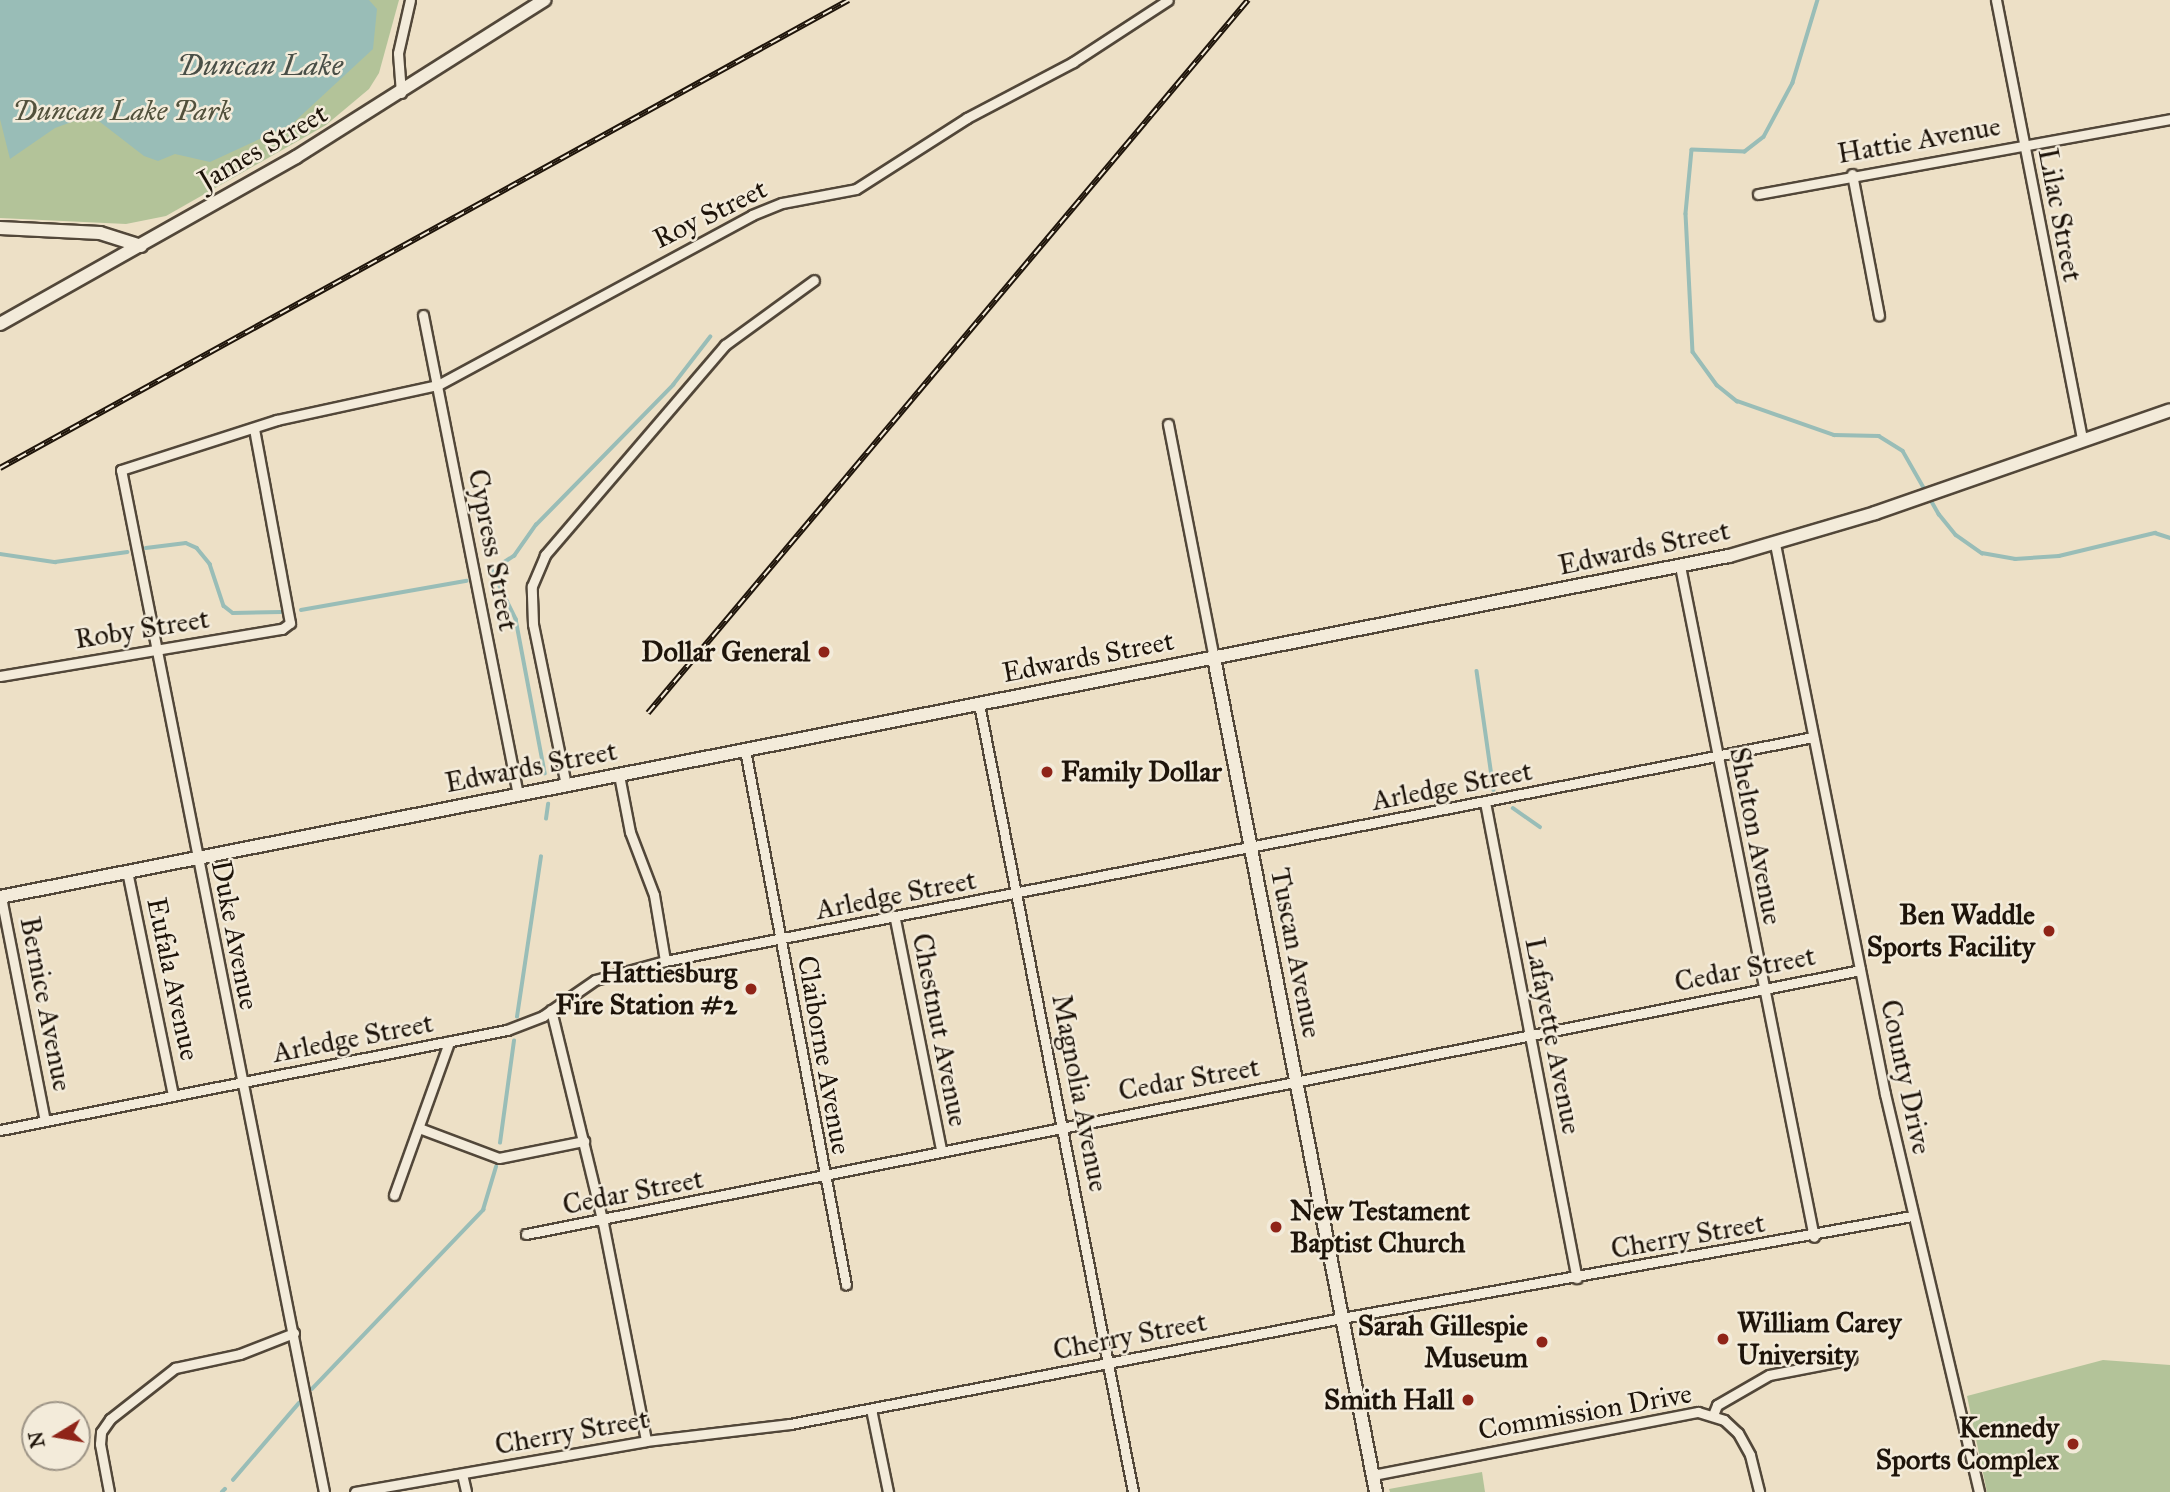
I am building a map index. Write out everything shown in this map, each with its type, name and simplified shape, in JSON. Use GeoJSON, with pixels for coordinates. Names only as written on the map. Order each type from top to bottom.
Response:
{"type":"FeatureCollection","features":[{"type":"Feature","properties":{"kind":"main road","name":"James Street"},"geometry":{"type":"LineString","coordinates":[[0,324],[141,246],[401,93],[544,0]]}},
{"type":"Feature","properties":{"kind":"main road"},"geometry":{"type":"LineString","coordinates":[[0,228],[100,233],[141,246]]}},
{"type":"Feature","properties":{"kind":"main road","name":"Edwards Street"},"geometry":{"type":"LineString","coordinates":[[1,897],[1680,566],[1775,544],[1908,502],[2082,438],[2170,410]]}},
{"type":"Feature","properties":{"kind":"main road","name":"Tuscan Avenue"},"geometry":{"type":"LineString","coordinates":[[1214,658],[1376,1492]]}},
{"type":"Feature","properties":{"kind":"street"},"geometry":{"type":"LineString","coordinates":[[401,93],[398,53],[410,0]]}},
{"type":"Feature","properties":{"kind":"street","name":"Roy Street"},"geometry":{"type":"LineString","coordinates":[[121,470],[254,429],[438,385],[752,215],[782,203],[856,188],[967,118],[1073,62],[1168,0]]}},
{"type":"Feature","properties":{"kind":"street","name":"Lilac Street"},"geometry":{"type":"LineString","coordinates":[[1996,0],[2082,438]]}},
{"type":"Feature","properties":{"kind":"street","name":"Hattie Avenue"},"geometry":{"type":"LineString","coordinates":[[1758,194],[1852,174],[2170,119]]}},
{"type":"Feature","properties":{"kind":"street"},"geometry":{"type":"LineString","coordinates":[[1852,174],[1879,315]]}},
{"type":"Feature","properties":{"kind":"street"},"geometry":{"type":"LineString","coordinates":[[566,785],[533,624],[532,586],[545,555],[725,345],[814,279]]}},
{"type":"Feature","properties":{"kind":"street","name":"Cypress Street"},"geometry":{"type":"LineString","coordinates":[[423,315],[518,794]]}},
{"type":"Feature","properties":{"kind":"street","name":"Tuscan Avenue"},"geometry":{"type":"LineString","coordinates":[[1168,424],[1214,658]]}},
{"type":"Feature","properties":{"kind":"street","name":"Roby Street"},"geometry":{"type":"LineString","coordinates":[[0,676],[282,629],[290,624],[254,429]]}},
{"type":"Feature","properties":{"kind":"street","name":"Duke Avenue"},"geometry":{"type":"LineString","coordinates":[[121,470],[153,649],[294,1332],[324,1492]]}},
{"type":"Feature","properties":{"kind":"street","name":"County Drive"},"geometry":{"type":"LineString","coordinates":[[1775,544],[1912,1216],[1979,1492]]}},
{"type":"Feature","properties":{"kind":"street","name":"Shelton Avenue"},"geometry":{"type":"LineString","coordinates":[[1680,566],[1814,1237]]}},
{"type":"Feature","properties":{"kind":"street","name":"Magnolia Avenue"},"geometry":{"type":"LineString","coordinates":[[979,704],[1064,1125],[1133,1492]]}},
{"type":"Feature","properties":{"kind":"street","name":"Arledge Street"},"geometry":{"type":"LineString","coordinates":[[0,1130],[517,1027],[551,1010],[595,980],[666,961],[1718,759],[1813,737]]}},
{"type":"Feature","properties":{"kind":"street","name":"Claiborne Avenue"},"geometry":{"type":"LineString","coordinates":[[745,750],[823,1176],[846,1285]]}},
{"type":"Feature","properties":{"kind":"street"},"geometry":{"type":"LineString","coordinates":[[619,775],[628,825],[654,895],[666,961]]}},
{"type":"Feature","properties":{"kind":"street","name":"Lafayette Avenue"},"geometry":{"type":"LineString","coordinates":[[1485,802],[1577,1278]]}},
{"type":"Feature","properties":{"kind":"street","name":"Eufala Avenue"},"geometry":{"type":"LineString","coordinates":[[128,872],[173,1096]]}},
{"type":"Feature","properties":{"kind":"street","name":"Bernice Avenue"},"geometry":{"type":"LineString","coordinates":[[1,897],[45,1121]]}},
{"type":"Feature","properties":{"kind":"street","name":"Chestnut Avenue"},"geometry":{"type":"LineString","coordinates":[[895,919],[942,1150]]}},
{"type":"Feature","properties":{"kind":"street","name":"Cedar Street"},"geometry":{"type":"LineString","coordinates":[[526,1234],[603,1223],[1064,1125],[1297,1083],[1860,970]]}},
{"type":"Feature","properties":{"kind":"street"},"geometry":{"type":"LineString","coordinates":[[551,1010],[603,1223],[646,1441]]}},
{"type":"Feature","properties":{"kind":"street"},"geometry":{"type":"LineString","coordinates":[[394,1195],[449,1042]]}},
{"type":"Feature","properties":{"kind":"street"},"geometry":{"type":"LineString","coordinates":[[419,1128],[499,1157],[584,1141]]}},
{"type":"Feature","properties":{"kind":"street","name":"Cherry Street"},"geometry":{"type":"LineString","coordinates":[[355,1492],[646,1441],[754,1429],[871,1409],[1342,1318],[1814,1237],[1912,1216]]}},
{"type":"Feature","properties":{"kind":"street"},"geometry":{"type":"LineString","coordinates":[[109,1492],[100,1444],[101,1432],[110,1419],[175,1368],[240,1354],[294,1332]]}},
{"type":"Feature","properties":{"kind":"street"},"geometry":{"type":"LineString","coordinates":[[1713,1415],[1725,1400],[1769,1375],[1851,1359]]}},
{"type":"Feature","properties":{"kind":"street"},"geometry":{"type":"LineString","coordinates":[[871,1409],[888,1492]]}},
{"type":"Feature","properties":{"kind":"street","name":"Commission Drive"},"geometry":{"type":"LineString","coordinates":[[1373,1475],[1688,1412],[1713,1415],[1732,1426],[1745,1444],[1759,1492]]}},
{"type":"Feature","properties":{"kind":"street"},"geometry":{"type":"LineString","coordinates":[[462,1474],[466,1492]]}},
{"type":"Feature","properties":{"kind":"green space","name":"Duncan Lake"},"geometry":{"type":"Polygon","coordinates":[[[0,0],[399,0],[379,73],[369,89],[326,125],[166,216],[126,224],[0,218],[0,0]]]}},
{"type":"Feature","properties":{"kind":"green space","name":"Kennedy Sports Complex"},"geometry":{"type":"Polygon","coordinates":[[[2103,1360],[2170,1365],[2170,1492],[1987,1492],[1967,1396],[2103,1360]]]}},
{"type":"Feature","properties":{"kind":"green space"},"geometry":{"type":"Polygon","coordinates":[[[1482,1472],[1485,1492],[1390,1492],[1389,1489],[1482,1472]]]}},
{"type":"Feature","properties":{"kind":"water","name":"Duncan Lake"},"geometry":{"type":"Polygon","coordinates":[[[0,0],[369,0],[377,9],[373,49],[292,124],[210,162],[175,154],[158,161],[144,156],[91,115],[55,128],[10,159],[0,119],[0,0]]]}},
{"type":"Feature","properties":{"kind":"waterway"},"geometry":{"type":"LineString","coordinates":[[1818,0],[1793,83],[1764,137],[1745,152],[1692,150],[1686,214],[1693,352],[1717,385],[1737,401],[1834,435],[1879,436],[1903,451],[1939,514],[1956,535],[1982,553],[2015,559],[2059,556],[2155,533],[2170,538]]}},
{"type":"Feature","properties":{"kind":"waterway"},"geometry":{"type":"LineString","coordinates":[[489,572],[514,556],[536,525],[673,385],[710,337]]}},
{"type":"Feature","properties":{"kind":"waterway"},"geometry":{"type":"LineString","coordinates":[[146,548],[186,543],[197,548],[210,564],[224,606],[233,613],[281,612]]}},
{"type":"Feature","properties":{"kind":"waterway"},"geometry":{"type":"LineString","coordinates":[[0,554],[55,562],[127,552]]}},
{"type":"Feature","properties":{"kind":"waterway"},"geometry":{"type":"LineString","coordinates":[[492,570],[516,619],[545,773]]}},
{"type":"Feature","properties":{"kind":"waterway"},"geometry":{"type":"LineString","coordinates":[[301,610],[466,581]]}},
{"type":"Feature","properties":{"kind":"waterway"},"geometry":{"type":"LineString","coordinates":[[1477,671],[1494,790]]}},
{"type":"Feature","properties":{"kind":"waterway"},"geometry":{"type":"LineString","coordinates":[[546,819],[548,804]]}},
{"type":"Feature","properties":{"kind":"waterway"},"geometry":{"type":"LineString","coordinates":[[1513,808],[1540,827]]}},
{"type":"Feature","properties":{"kind":"waterway"},"geometry":{"type":"LineString","coordinates":[[517,1017],[541,857]]}},
{"type":"Feature","properties":{"kind":"waterway"},"geometry":{"type":"LineString","coordinates":[[500,1143],[514,1041]]}},
{"type":"Feature","properties":{"kind":"waterway"},"geometry":{"type":"LineString","coordinates":[[312,1389],[483,1210],[496,1167]]}},
{"type":"Feature","properties":{"kind":"waterway"},"geometry":{"type":"LineString","coordinates":[[233,1480],[299,1403]]}},
{"type":"Feature","properties":{"kind":"waterway"},"geometry":{"type":"LineString","coordinates":[[222,1492],[225,1489]]}},
{"type":"Feature","properties":{"kind":"railway"},"geometry":{"type":"LineString","coordinates":[[0,468],[849,0]]}},
{"type":"Feature","properties":{"kind":"railway"},"geometry":{"type":"LineString","coordinates":[[648,713],[1248,0]]}},
{"type":"Feature","properties":{"kind":"place","name":"Dollar General"},"geometry":{"type":"Point","coordinates":[824,652]}},
{"type":"Feature","properties":{"kind":"place","name":"Family Dollar"},"geometry":{"type":"Point","coordinates":[1047,772]}},
{"type":"Feature","properties":{"kind":"place","name":"Ben Waddle Sports Facility"},"geometry":{"type":"Point","coordinates":[2049,931]}},
{"type":"Feature","properties":{"kind":"place","name":"Hattiesburg Fire Station #2"},"geometry":{"type":"Point","coordinates":[751,989]}},
{"type":"Feature","properties":{"kind":"place","name":"New Testament Baptist Church"},"geometry":{"type":"Point","coordinates":[1276,1227]}},
{"type":"Feature","properties":{"kind":"place","name":"William Carey University"},"geometry":{"type":"Point","coordinates":[1723,1339]}},
{"type":"Feature","properties":{"kind":"place","name":"Sarah Gillespie Museum"},"geometry":{"type":"Point","coordinates":[1542,1342]}},
{"type":"Feature","properties":{"kind":"place","name":"Smith Hall"},"geometry":{"type":"Point","coordinates":[1468,1400]}},
{"type":"Feature","properties":{"kind":"place","name":"Kennedy Sports Complex"},"geometry":{"type":"Point","coordinates":[2073,1444]}},
{"type":"Feature","properties":{"kind":"park label","name":"Duncan Lake Park"},"geometry":{"type":"Point","coordinates":[122,111]}}]}
